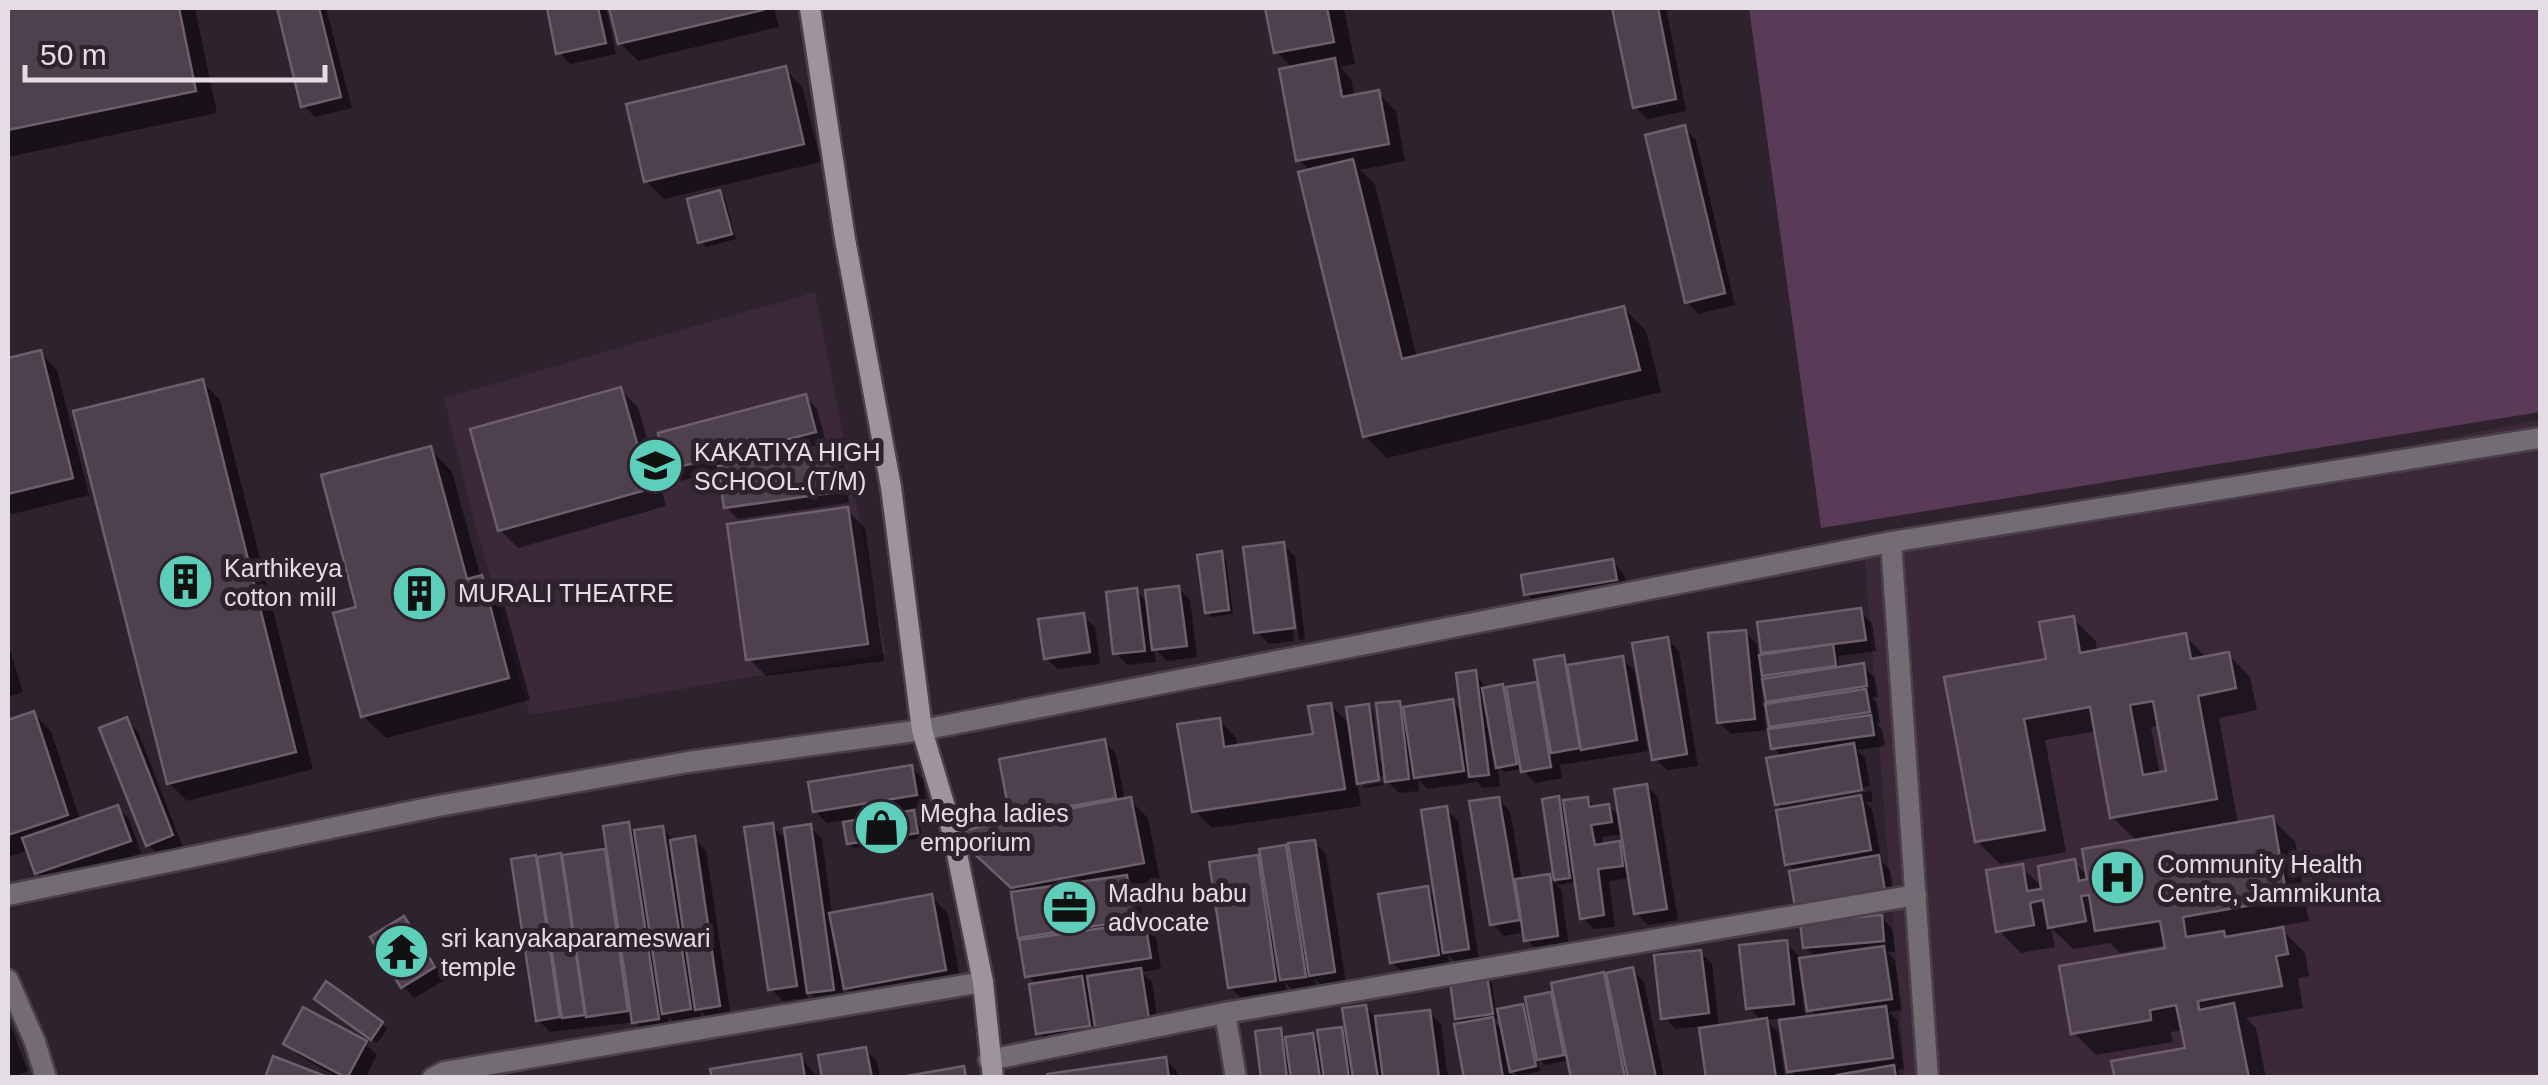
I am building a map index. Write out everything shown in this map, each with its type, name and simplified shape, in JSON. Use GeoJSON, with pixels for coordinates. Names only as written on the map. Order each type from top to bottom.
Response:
{"type":"FeatureCollection","features":[{"type":"Feature","properties":{"kind":"main road"},"geometry":{"type":"LineString","coordinates":[[810,8],[845,239],[892,487],[922,730],[953,834],[983,982],[991,1069]]}},
{"type":"Feature","properties":{"kind":"street"},"geometry":{"type":"LineString","coordinates":[[8,895],[457,803],[688,762],[922,730],[1890,542],[2540,438]]}},
{"type":"Feature","properties":{"kind":"street"},"geometry":{"type":"LineString","coordinates":[[1890,542],[1928,1078]]}},
{"type":"Feature","properties":{"kind":"street"},"geometry":{"type":"LineString","coordinates":[[991,1069],[1225,1012],[1916,895]]}},
{"type":"Feature","properties":{"kind":"street"},"geometry":{"type":"LineString","coordinates":[[8,980],[46,1078]]}},
{"type":"Feature","properties":{"kind":"street"},"geometry":{"type":"LineString","coordinates":[[433,1078],[444,1072],[983,982]]}},
{"type":"Feature","properties":{"kind":"street"},"geometry":{"type":"LineString","coordinates":[[1225,1012],[1236,1078]]}},
{"type":"Feature","properties":{"kind":"shaded area"},"geometry":{"type":"Polygon","coordinates":[[[1749,8],[2540,8],[2540,412],[1821,528],[1749,8]]]}},
{"type":"Feature","properties":{"kind":"shaded area","name":"KAKATIYA HIGH SCHOOL.(T/M)"},"geometry":{"type":"Polygon","coordinates":[[[815,292],[886,654],[530,715],[478,535],[444,398],[815,292]]]}},
{"type":"Feature","properties":{"kind":"shaded area"},"geometry":{"type":"Polygon","coordinates":[[[2540,420],[2540,1077],[1905,1077],[1864,551],[2540,420]]]}},
{"type":"Feature","properties":{"kind":"building"},"geometry":{"type":"Polygon","coordinates":[[[8,8],[179,8],[196,91],[8,130],[8,8]]]}},
{"type":"Feature","properties":{"kind":"building"},"geometry":{"type":"Polygon","coordinates":[[[277,8],[319,8],[341,97],[301,107],[277,8]]]}},
{"type":"Feature","properties":{"kind":"building"},"geometry":{"type":"Polygon","coordinates":[[[547,8],[598,8],[606,43],[556,54],[547,8]]]}},
{"type":"Feature","properties":{"kind":"building"},"geometry":{"type":"Polygon","coordinates":[[[609,8],[762,8],[763,10],[618,44],[609,8]]]}},
{"type":"Feature","properties":{"kind":"building"},"geometry":{"type":"Polygon","coordinates":[[[1265,8],[1327,8],[1334,42],[1274,53],[1265,8]]]}},
{"type":"Feature","properties":{"kind":"building"},"geometry":{"type":"Polygon","coordinates":[[[1612,8],[1658,8],[1676,99],[1633,108],[1612,8]]]}},
{"type":"Feature","properties":{"kind":"building"},"geometry":{"type":"Polygon","coordinates":[[[1335,58],[1342,97],[1379,90],[1389,144],[1296,161],[1279,69],[1335,58]]]}},
{"type":"Feature","properties":{"kind":"building"},"geometry":{"type":"Polygon","coordinates":[[[786,66],[804,144],[644,182],[626,104],[786,66]]]}},
{"type":"Feature","properties":{"kind":"building"},"geometry":{"type":"Polygon","coordinates":[[[1685,125],[1725,293],[1685,303],[1645,135],[1685,125]]]}},
{"type":"Feature","properties":{"kind":"building"},"geometry":{"type":"Polygon","coordinates":[[[1353,159],[1402,359],[1624,306],[1640,370],[1363,437],[1298,172],[1353,159]]]}},
{"type":"Feature","properties":{"kind":"building"},"geometry":{"type":"Polygon","coordinates":[[[720,190],[732,234],[698,243],[687,199],[720,190]]]}},
{"type":"Feature","properties":{"kind":"building"},"geometry":{"type":"Polygon","coordinates":[[[41,350],[73,478],[8,494],[8,358],[41,350]]]}},
{"type":"Feature","properties":{"kind":"building","name":"Karthikeya cotton mill"},"geometry":{"type":"Polygon","coordinates":[[[203,379],[296,752],[167,784],[73,411],[203,379]]]}},
{"type":"Feature","properties":{"kind":"building"},"geometry":{"type":"Polygon","coordinates":[[[621,387],[650,489],[498,531],[470,429],[621,387]]]}},
{"type":"Feature","properties":{"kind":"building"},"geometry":{"type":"Polygon","coordinates":[[[806,394],[816,432],[667,470],[658,433],[806,394]]]}},
{"type":"Feature","properties":{"kind":"building","name":"MURALI THEATRE"},"geometry":{"type":"Polygon","coordinates":[[[431,446],[467,579],[482,575],[509,678],[361,717],[333,613],[356,607],[321,475],[431,446]]]}},
{"type":"Feature","properties":{"kind":"building"},"geometry":{"type":"Polygon","coordinates":[[[833,450],[838,492],[724,508],[718,466],[833,450]]]}},
{"type":"Feature","properties":{"kind":"building"},"geometry":{"type":"Polygon","coordinates":[[[848,507],[868,644],[746,660],[727,524],[848,507]]]}},
{"type":"Feature","properties":{"kind":"building"},"geometry":{"type":"Polygon","coordinates":[[[1284,542],[1295,628],[1254,633],[1243,547],[1284,542]]]}},
{"type":"Feature","properties":{"kind":"building"},"geometry":{"type":"Polygon","coordinates":[[[1222,551],[1229,610],[1205,613],[1197,555],[1222,551]]]}},
{"type":"Feature","properties":{"kind":"building"},"geometry":{"type":"Polygon","coordinates":[[[1613,559],[1617,580],[1524,595],[1521,575],[1613,559]]]}},
{"type":"Feature","properties":{"kind":"building"},"geometry":{"type":"Polygon","coordinates":[[[1179,586],[1187,646],[1152,650],[1145,590],[1179,586]]]}},
{"type":"Feature","properties":{"kind":"building"},"geometry":{"type":"Polygon","coordinates":[[[1137,588],[1145,651],[1113,654],[1106,592],[1137,588]]]}},
{"type":"Feature","properties":{"kind":"building"},"geometry":{"type":"Polygon","coordinates":[[[1861,608],[1866,640],[1761,653],[1757,622],[1861,608]]]}},
{"type":"Feature","properties":{"kind":"building"},"geometry":{"type":"Polygon","coordinates":[[[1084,613],[1090,652],[1044,659],[1038,619],[1084,613]]]}},
{"type":"Feature","properties":{"kind":"building"},"geometry":{"type":"Polygon","coordinates":[[[2074,616],[2080,653],[2186,633],[2191,659],[2229,652],[2236,688],[2198,696],[2217,799],[2110,818],[2090,707],[2024,719],[2045,830],[1975,842],[1944,677],[2046,659],[2039,622],[2074,616]],[[2153,701],[2130,705],[2143,775],[2166,771],[2153,701]]]}},
{"type":"Feature","properties":{"kind":"building"},"geometry":{"type":"Polygon","coordinates":[[[1746,630],[1755,719],[1717,723],[1708,633],[1746,630]]]}},
{"type":"Feature","properties":{"kind":"building"},"geometry":{"type":"Polygon","coordinates":[[[1668,637],[1687,754],[1652,760],[1632,643],[1668,637]]]}},
{"type":"Feature","properties":{"kind":"building"},"geometry":{"type":"Polygon","coordinates":[[[1833,644],[1836,666],[1762,676],[1759,655],[1833,644]]]}},
{"type":"Feature","properties":{"kind":"building"},"geometry":{"type":"Polygon","coordinates":[[[1564,655],[1580,748],[1551,753],[1534,660],[1564,655]]]}},
{"type":"Feature","properties":{"kind":"building"},"geometry":{"type":"Polygon","coordinates":[[[1623,656],[1637,740],[1581,750],[1567,665],[1623,656]]]}},
{"type":"Feature","properties":{"kind":"building"},"geometry":{"type":"Polygon","coordinates":[[[1864,663],[1867,686],[1766,702],[1762,679],[1864,663]]]}},
{"type":"Feature","properties":{"kind":"building"},"geometry":{"type":"Polygon","coordinates":[[[1476,670],[1489,775],[1469,777],[1456,673],[1476,670]]]}},
{"type":"Feature","properties":{"kind":"building"},"geometry":{"type":"Polygon","coordinates":[[[1537,682],[1551,767],[1521,772],[1506,687],[1537,682]]]}},
{"type":"Feature","properties":{"kind":"building"},"geometry":{"type":"Polygon","coordinates":[[[1503,684],[1517,764],[1496,768],[1482,688],[1503,684]]]}},
{"type":"Feature","properties":{"kind":"building"},"geometry":{"type":"Polygon","coordinates":[[[1866,689],[1870,712],[1769,727],[1765,704],[1866,689]]]}},
{"type":"Feature","properties":{"kind":"building"},"geometry":{"type":"Polygon","coordinates":[[[1453,699],[1464,771],[1414,778],[1403,707],[1453,699]]]}},
{"type":"Feature","properties":{"kind":"building"},"geometry":{"type":"Polygon","coordinates":[[[1400,701],[1409,779],[1385,782],[1376,703],[1400,701]]]}},
{"type":"Feature","properties":{"kind":"building"},"geometry":{"type":"Polygon","coordinates":[[[1331,703],[1345,789],[1192,812],[1177,724],[1220,718],[1224,747],[1313,734],[1308,706],[1331,703]]]}},
{"type":"Feature","properties":{"kind":"building"},"geometry":{"type":"Polygon","coordinates":[[[1369,704],[1379,780],[1357,784],[1346,707],[1369,704]]]}},
{"type":"Feature","properties":{"kind":"building"},"geometry":{"type":"Polygon","coordinates":[[[34,711],[68,815],[8,835],[8,720],[34,711]]]}},
{"type":"Feature","properties":{"kind":"building"},"geometry":{"type":"Polygon","coordinates":[[[1871,715],[1874,735],[1771,749],[1768,729],[1871,715]]]}},
{"type":"Feature","properties":{"kind":"building"},"geometry":{"type":"Polygon","coordinates":[[[127,717],[173,835],[146,846],[99,728],[127,717]]]}},
{"type":"Feature","properties":{"kind":"building"},"geometry":{"type":"Polygon","coordinates":[[[1105,739],[1116,798],[1010,817],[999,759],[1105,739]]]}},
{"type":"Feature","properties":{"kind":"building"},"geometry":{"type":"Polygon","coordinates":[[[1854,743],[1862,790],[1775,805],[1766,758],[1854,743]]]}},
{"type":"Feature","properties":{"kind":"building"},"geometry":{"type":"Polygon","coordinates":[[[912,765],[917,795],[813,812],[808,782],[912,765]]]}},
{"type":"Feature","properties":{"kind":"building"},"geometry":{"type":"Polygon","coordinates":[[[1647,784],[1667,909],[1634,914],[1614,789],[1647,784]]]}},
{"type":"Feature","properties":{"kind":"building"},"geometry":{"type":"Polygon","coordinates":[[[1861,795],[1871,850],[1785,865],[1776,810],[1861,795]]]}},
{"type":"Feature","properties":{"kind":"building"},"geometry":{"type":"Polygon","coordinates":[[[1559,796],[1570,878],[1554,880],[1542,799],[1559,796]]]}},
{"type":"Feature","properties":{"kind":"building"},"geometry":{"type":"Polygon","coordinates":[[[1131,797],[1144,863],[1011,888],[953,834],[998,822],[1131,797]]]}},
{"type":"Feature","properties":{"kind":"building"},"geometry":{"type":"Polygon","coordinates":[[[1499,797],[1520,920],[1490,925],[1469,801],[1499,797]]]}},
{"type":"Feature","properties":{"kind":"building"},"geometry":{"type":"Polygon","coordinates":[[[1588,797],[1589,807],[1609,804],[1612,822],[1591,825],[1595,845],[1620,841],[1623,866],[1598,869],[1604,915],[1580,919],[1563,800],[1588,797]]]}},
{"type":"Feature","properties":{"kind":"building"},"geometry":{"type":"Polygon","coordinates":[[[118,805],[131,841],[35,874],[22,838],[118,805]]]}},
{"type":"Feature","properties":{"kind":"building"},"geometry":{"type":"Polygon","coordinates":[[[1447,806],[1469,949],[1443,953],[1421,810],[1447,806]]]}},
{"type":"Feature","properties":{"kind":"building","name":"Megha ladies emporium"},"geometry":{"type":"Polygon","coordinates":[[[914,810],[918,833],[847,844],[843,822],[914,810]]]}},
{"type":"Feature","properties":{"kind":"building"},"geometry":{"type":"Polygon","coordinates":[[[2273,816],[2287,899],[2183,917],[2186,937],[2224,931],[2225,937],[2283,927],[2288,954],[2276,956],[2282,986],[2198,1001],[2199,1010],[2234,1003],[2249,1078],[2115,1078],[2111,1061],[2185,1048],[2176,1005],[2150,1010],[2151,1020],[2071,1034],[2059,966],[2165,948],[2160,921],[2095,931],[2089,895],[2081,896],[2086,921],[2048,928],[2043,900],[2030,903],[2034,925],[1996,932],[1986,870],[2023,864],[2027,891],[2041,889],[2038,866],[2075,859],[2079,881],[2087,879],[2082,849],[2273,816]]]}},
{"type":"Feature","properties":{"kind":"building"},"geometry":{"type":"Polygon","coordinates":[[[629,822],[659,1019],[632,1023],[603,826],[629,822]]]}},
{"type":"Feature","properties":{"kind":"building"},"geometry":{"type":"Polygon","coordinates":[[[773,823],[797,986],[768,990],[744,827],[773,823]]]}},
{"type":"Feature","properties":{"kind":"building"},"geometry":{"type":"Polygon","coordinates":[[[811,824],[834,990],[807,993],[784,828],[811,824]]]}},
{"type":"Feature","properties":{"kind":"building"},"geometry":{"type":"Polygon","coordinates":[[[663,826],[691,1009],[662,1014],[634,830],[663,826]]]}},
{"type":"Feature","properties":{"kind":"building"},"geometry":{"type":"Polygon","coordinates":[[[695,836],[720,1006],[695,1010],[670,840],[695,836]]]}},
{"type":"Feature","properties":{"kind":"building"},"geometry":{"type":"Polygon","coordinates":[[[1315,840],[1335,972],[1309,976],[1288,843],[1315,840]]]}},
{"type":"Feature","properties":{"kind":"building"},"geometry":{"type":"Polygon","coordinates":[[[1286,845],[1306,977],[1280,980],[1259,849],[1286,845]]]}},
{"type":"Feature","properties":{"kind":"building"},"geometry":{"type":"Polygon","coordinates":[[[605,849],[628,1011],[586,1017],[562,855],[605,849]]]}},
{"type":"Feature","properties":{"kind":"building"},"geometry":{"type":"Polygon","coordinates":[[[561,853],[585,1015],[562,1018],[537,857],[561,853]]]}},
{"type":"Feature","properties":{"kind":"building"},"geometry":{"type":"Polygon","coordinates":[[[536,855],[560,1017],[536,1021],[511,859],[536,855]]]}},
{"type":"Feature","properties":{"kind":"building"},"geometry":{"type":"Polygon","coordinates":[[[1258,855],[1276,981],[1228,988],[1209,862],[1258,855]]]}},
{"type":"Feature","properties":{"kind":"building"},"geometry":{"type":"Polygon","coordinates":[[[1879,855],[1885,891],[1795,907],[1789,871],[1879,855]]]}},
{"type":"Feature","properties":{"kind":"building"},"geometry":{"type":"Polygon","coordinates":[[[1550,874],[1558,936],[1524,941],[1515,879],[1550,874]]]}},
{"type":"Feature","properties":{"kind":"building"},"geometry":{"type":"Polygon","coordinates":[[[1127,875],[1134,920],[1018,938],[1011,892],[1127,875]]]}},
{"type":"Feature","properties":{"kind":"building"},"geometry":{"type":"Polygon","coordinates":[[[1428,886],[1439,955],[1390,963],[1378,894],[1428,886]]]}},
{"type":"Feature","properties":{"kind":"building"},"geometry":{"type":"Polygon","coordinates":[[[932,894],[946,970],[844,989],[829,913],[932,894]]]}},
{"type":"Feature","properties":{"kind":"building"},"geometry":{"type":"Polygon","coordinates":[[[1882,915],[1884,941],[1803,948],[1800,922],[1882,915]]]}},
{"type":"Feature","properties":{"kind":"building","name":"sri kanyakaparameswari temple"},"geometry":{"type":"Polygon","coordinates":[[[404,916],[435,967],[401,988],[370,937],[404,916]]]}},
{"type":"Feature","properties":{"kind":"building"},"geometry":{"type":"Polygon","coordinates":[[[1145,922],[1151,958],[1025,977],[1019,940],[1145,922]]]}},
{"type":"Feature","properties":{"kind":"building"},"geometry":{"type":"Polygon","coordinates":[[[1787,940],[1794,1004],[1746,1009],[1739,945],[1787,940]]]}},
{"type":"Feature","properties":{"kind":"building"},"geometry":{"type":"Polygon","coordinates":[[[1884,946],[1892,999],[1807,1011],[1799,958],[1884,946]]]}},
{"type":"Feature","properties":{"kind":"building"},"geometry":{"type":"Polygon","coordinates":[[[1701,950],[1709,1013],[1661,1019],[1654,955],[1701,950]]]}},
{"type":"Feature","properties":{"kind":"building"},"geometry":{"type":"Polygon","coordinates":[[[1633,967],[1656,1078],[1628,1078],[1606,973],[1633,967]]]}},
{"type":"Feature","properties":{"kind":"building"},"geometry":{"type":"Polygon","coordinates":[[[1141,968],[1149,1019],[1095,1027],[1087,976],[1141,968]]]}},
{"type":"Feature","properties":{"kind":"building"},"geometry":{"type":"Polygon","coordinates":[[[1604,972],[1625,1078],[1571,1078],[1551,983],[1604,972]]]}},
{"type":"Feature","properties":{"kind":"building"},"geometry":{"type":"Polygon","coordinates":[[[1082,976],[1090,1026],[1036,1034],[1029,984],[1082,976]]]}},
{"type":"Feature","properties":{"kind":"building"},"geometry":{"type":"Polygon","coordinates":[[[1487,976],[1493,1014],[1455,1019],[1450,981],[1487,976]]]}},
{"type":"Feature","properties":{"kind":"building"},"geometry":{"type":"Polygon","coordinates":[[[326,981],[383,1022],[371,1040],[314,999],[326,981]]]}},
{"type":"Feature","properties":{"kind":"building"},"geometry":{"type":"Polygon","coordinates":[[[1551,992],[1564,1055],[1537,1060],[1525,997],[1551,992]]]}},
{"type":"Feature","properties":{"kind":"building"},"geometry":{"type":"Polygon","coordinates":[[[1523,1004],[1536,1066],[1510,1072],[1497,1009],[1523,1004]]]}},
{"type":"Feature","properties":{"kind":"building"},"geometry":{"type":"Polygon","coordinates":[[[1366,1005],[1378,1078],[1353,1078],[1342,1008],[1366,1005]]]}},
{"type":"Feature","properties":{"kind":"building"},"geometry":{"type":"Polygon","coordinates":[[[1886,1006],[1893,1058],[1787,1072],[1779,1020],[1886,1006]]]}},
{"type":"Feature","properties":{"kind":"building"},"geometry":{"type":"Polygon","coordinates":[[[303,1007],[367,1041],[347,1078],[283,1044],[303,1007]]]}},
{"type":"Feature","properties":{"kind":"building"},"geometry":{"type":"Polygon","coordinates":[[[1430,1010],[1439,1078],[1383,1078],[1375,1016],[1430,1010]]]}},
{"type":"Feature","properties":{"kind":"building"},"geometry":{"type":"Polygon","coordinates":[[[1493,1017],[1503,1078],[1464,1078],[1454,1024],[1493,1017]]]}},
{"type":"Feature","properties":{"kind":"building"},"geometry":{"type":"Polygon","coordinates":[[[1767,1018],[1776,1078],[1706,1078],[1699,1028],[1767,1018]]]}},
{"type":"Feature","properties":{"kind":"building"},"geometry":{"type":"Polygon","coordinates":[[[1342,1027],[1349,1078],[1324,1078],[1317,1030],[1342,1027]]]}},
{"type":"Feature","properties":{"kind":"building"},"geometry":{"type":"Polygon","coordinates":[[[1281,1028],[1287,1078],[1261,1078],[1255,1031],[1281,1028]]]}},
{"type":"Feature","properties":{"kind":"building"},"geometry":{"type":"Polygon","coordinates":[[[1313,1033],[1320,1078],[1291,1078],[1285,1037],[1313,1033]]]}},
{"type":"Feature","properties":{"kind":"building"},"geometry":{"type":"Polygon","coordinates":[[[866,1047],[872,1078],[822,1078],[818,1055],[866,1047]]]}},
{"type":"Feature","properties":{"kind":"building"},"geometry":{"type":"Polygon","coordinates":[[[801,1054],[805,1078],[712,1078],[710,1069],[801,1054]]]}},
{"type":"Feature","properties":{"kind":"building"},"geometry":{"type":"Polygon","coordinates":[[[273,1056],[330,1078],[265,1078],[273,1056]]]}},
{"type":"Feature","properties":{"kind":"building"},"geometry":{"type":"Polygon","coordinates":[[[1166,1057],[1169,1078],[1047,1078],[1047,1074],[1166,1057]]]}},
{"type":"Feature","properties":{"kind":"building"},"geometry":{"type":"Polygon","coordinates":[[[1894,1065],[1896,1078],[1837,1075],[1894,1065]]]}},
{"type":"Feature","properties":{"kind":"building"},"geometry":{"type":"Polygon","coordinates":[[[964,1066],[966,1078],[895,1078],[964,1066]]]}},
{"type":"Feature","properties":{"kind":"place","name":"KAKATIYA HIGH SCHOOL.(T/M)"},"geometry":{"type":"Point","coordinates":[655,466]}},
{"type":"Feature","properties":{"kind":"place","name":"Karthikeya cotton mill"},"geometry":{"type":"Point","coordinates":[185,582]}},
{"type":"Feature","properties":{"kind":"place","name":"MURALI THEATRE"},"geometry":{"type":"Point","coordinates":[419,593]}},
{"type":"Feature","properties":{"kind":"place","name":"Megha ladies emporium"},"geometry":{"type":"Point","coordinates":[881,827]}},
{"type":"Feature","properties":{"kind":"place","name":"Community Health Centre, Jammikunta"},"geometry":{"type":"Point","coordinates":[2118,878]}},
{"type":"Feature","properties":{"kind":"place","name":"Madhu babu advocate"},"geometry":{"type":"Point","coordinates":[1069,907]}},
{"type":"Feature","properties":{"kind":"place","name":"sri kanyakaparameswari temple"},"geometry":{"type":"Point","coordinates":[402,952]}}]}
